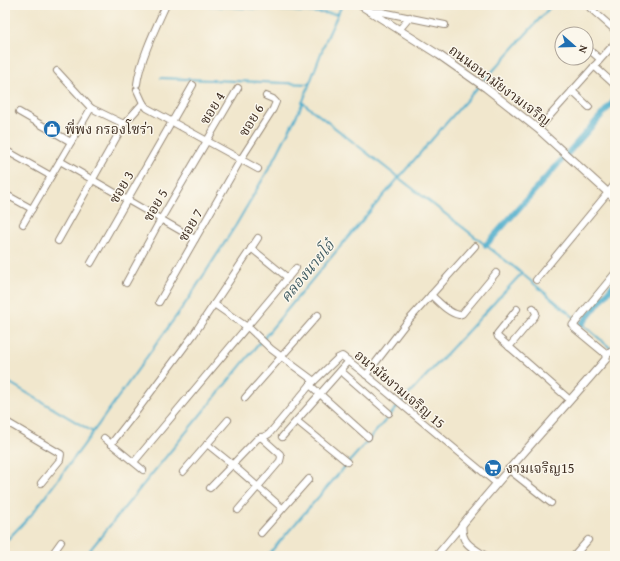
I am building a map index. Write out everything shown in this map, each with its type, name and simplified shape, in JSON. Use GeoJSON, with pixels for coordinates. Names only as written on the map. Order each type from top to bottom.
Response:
{"type":"FeatureCollection","features":[{"type":"Feature","properties":{"kind":"street"},"geometry":{"type":"LineString","coordinates":[[166,5],[138,75],[137,87],[143,104],[147,108],[173,123],[258,169]]}},
{"type":"Feature","properties":{"kind":"street","name":"ถนนอนามัยงามเจริญ"},"geometry":{"type":"LineString","coordinates":[[360,5],[439,55],[486,88],[538,129],[615,198]]}},
{"type":"Feature","properties":{"kind":"street"},"geometry":{"type":"LineString","coordinates":[[590,8],[615,30]]}},
{"type":"Feature","properties":{"kind":"street"},"geometry":{"type":"LineString","coordinates":[[371,12],[382,12],[446,25]]}},
{"type":"Feature","properties":{"kind":"street"},"geometry":{"type":"LineString","coordinates":[[399,30],[410,18]]}},
{"type":"Feature","properties":{"kind":"street"},"geometry":{"type":"LineString","coordinates":[[538,129],[615,43]]}},
{"type":"Feature","properties":{"kind":"street"},"geometry":{"type":"LineString","coordinates":[[594,54],[600,59]]}},
{"type":"Feature","properties":{"kind":"street"},"geometry":{"type":"LineString","coordinates":[[594,66],[615,85]]}},
{"type":"Feature","properties":{"kind":"street"},"geometry":{"type":"LineString","coordinates":[[57,71],[91,108],[124,124]]}},
{"type":"Feature","properties":{"kind":"street","name":"ซอย 3"},"geometry":{"type":"LineString","coordinates":[[91,263],[173,123],[193,85]]}},
{"type":"Feature","properties":{"kind":"street","name":"ซอย 4"},"geometry":{"type":"LineString","coordinates":[[207,141],[238,88]]}},
{"type":"Feature","properties":{"kind":"street"},"geometry":{"type":"LineString","coordinates":[[572,91],[589,107]]}},
{"type":"Feature","properties":{"kind":"street","name":"ซอย 6"},"geometry":{"type":"LineString","coordinates":[[241,159],[276,102],[266,96]]}},
{"type":"Feature","properties":{"kind":"street"},"geometry":{"type":"LineString","coordinates":[[58,241],[124,124],[143,104]]}},
{"type":"Feature","properties":{"kind":"street"},"geometry":{"type":"LineString","coordinates":[[23,224],[91,108]]}},
{"type":"Feature","properties":{"kind":"street"},"geometry":{"type":"LineString","coordinates":[[20,112],[71,142]]}},
{"type":"Feature","properties":{"kind":"street","name":"ซอย 5"},"geometry":{"type":"LineString","coordinates":[[126,283],[161,219],[207,141]]}},
{"type":"Feature","properties":{"kind":"street"},"geometry":{"type":"LineString","coordinates":[[5,150],[51,176]]}},
{"type":"Feature","properties":{"kind":"street","name":"ซอย 7"},"geometry":{"type":"LineString","coordinates":[[159,302],[241,159]]}},
{"type":"Feature","properties":{"kind":"street"},"geometry":{"type":"LineString","coordinates":[[60,161],[195,239]]}},
{"type":"Feature","properties":{"kind":"street"},"geometry":{"type":"LineString","coordinates":[[536,280],[615,184]]}},
{"type":"Feature","properties":{"kind":"street"},"geometry":{"type":"LineString","coordinates":[[5,194],[32,209]]}},
{"type":"Feature","properties":{"kind":"street"},"geometry":{"type":"LineString","coordinates":[[111,444],[214,304],[258,238]]}},
{"type":"Feature","properties":{"kind":"street"},"geometry":{"type":"LineString","coordinates":[[366,375],[431,295],[474,246]]}},
{"type":"Feature","properties":{"kind":"street"},"geometry":{"type":"LineString","coordinates":[[251,248],[288,278]]}},
{"type":"Feature","properties":{"kind":"street"},"geometry":{"type":"LineString","coordinates":[[134,462],[296,268]]}},
{"type":"Feature","properties":{"kind":"street"},"geometry":{"type":"LineString","coordinates":[[431,295],[442,306],[454,314],[459,315],[496,273]]}},
{"type":"Feature","properties":{"kind":"street"},"geometry":{"type":"LineString","coordinates":[[615,274],[573,325],[606,356],[615,357]]}},
{"type":"Feature","properties":{"kind":"street"},"geometry":{"type":"LineString","coordinates":[[214,304],[247,327],[282,357],[312,383],[320,395],[368,437]]}},
{"type":"Feature","properties":{"kind":"street"},"geometry":{"type":"LineString","coordinates":[[509,347],[535,316],[536,313],[533,308]]}},
{"type":"Feature","properties":{"kind":"street"},"geometry":{"type":"LineString","coordinates":[[516,309],[497,334],[501,341],[570,400]]}},
{"type":"Feature","properties":{"kind":"street"},"geometry":{"type":"LineString","coordinates":[[245,398],[318,315]]}},
{"type":"Feature","properties":{"kind":"street"},"geometry":{"type":"LineString","coordinates":[[436,556],[508,469],[606,359],[606,356],[615,348]]}},
{"type":"Feature","properties":{"kind":"street","name":"อนามัยงามเจริญ 15"},"geometry":{"type":"LineString","coordinates":[[210,488],[261,437],[266,437],[270,434],[312,383],[342,356],[496,483]]}},
{"type":"Feature","properties":{"kind":"street"},"geometry":{"type":"LineString","coordinates":[[282,437],[349,361]]}},
{"type":"Feature","properties":{"kind":"street"},"geometry":{"type":"LineString","coordinates":[[340,371],[389,413]]}},
{"type":"Feature","properties":{"kind":"street"},"geometry":{"type":"LineString","coordinates":[[183,472],[228,420]]}},
{"type":"Feature","properties":{"kind":"street"},"geometry":{"type":"LineString","coordinates":[[297,420],[347,462]]}},
{"type":"Feature","properties":{"kind":"street"},"geometry":{"type":"LineString","coordinates":[[5,421],[61,454],[60,460],[41,483]]}},
{"type":"Feature","properties":{"kind":"street"},"geometry":{"type":"LineString","coordinates":[[238,510],[280,461],[280,454],[261,437]]}},
{"type":"Feature","properties":{"kind":"street"},"geometry":{"type":"LineString","coordinates":[[104,438],[143,470]]}},
{"type":"Feature","properties":{"kind":"street"},"geometry":{"type":"LineString","coordinates":[[207,444],[282,508]]}},
{"type":"Feature","properties":{"kind":"street"},"geometry":{"type":"LineString","coordinates":[[508,469],[551,503]]}},
{"type":"Feature","properties":{"kind":"street"},"geometry":{"type":"LineString","coordinates":[[261,533],[309,479]]}},
{"type":"Feature","properties":{"kind":"street"},"geometry":{"type":"LineString","coordinates":[[462,525],[461,532],[463,539],[485,556]]}},
{"type":"Feature","properties":{"kind":"street"},"geometry":{"type":"LineString","coordinates":[[576,555],[588,540]]}},
{"type":"Feature","properties":{"kind":"street"},"geometry":{"type":"LineString","coordinates":[[51,556],[61,542]]}},
{"type":"Feature","properties":{"kind":"waterway"},"geometry":{"type":"LineString","coordinates":[[200,5],[338,14]]}},
{"type":"Feature","properties":{"kind":"waterway"},"geometry":{"type":"LineString","coordinates":[[5,542],[32,514],[83,446],[187,301],[236,225],[275,158],[300,109],[326,40],[342,5]]}},
{"type":"Feature","properties":{"kind":"waterway","name":"คลองนายโอ๋"},"geometry":{"type":"LineString","coordinates":[[482,83],[552,5]]}},
{"type":"Feature","properties":{"kind":"waterway"},"geometry":{"type":"LineString","coordinates":[[161,78],[309,84]]}},
{"type":"Feature","properties":{"kind":"waterway","name":"คลองนายโอ๋"},"geometry":{"type":"LineString","coordinates":[[85,556],[230,378],[378,202],[479,86]]}},
{"type":"Feature","properties":{"kind":"waterway"},"geometry":{"type":"LineString","coordinates":[[486,245],[615,100]]}},
{"type":"Feature","properties":{"kind":"waterway"},"geometry":{"type":"LineString","coordinates":[[302,102],[514,267],[576,319]]}},
{"type":"Feature","properties":{"kind":"waterway"},"geometry":{"type":"LineString","coordinates":[[267,556],[398,406],[522,273]]}},
{"type":"Feature","properties":{"kind":"waterway"},"geometry":{"type":"LineString","coordinates":[[582,324],[615,283]]}},
{"type":"Feature","properties":{"kind":"waterway"},"geometry":{"type":"LineString","coordinates":[[579,321],[615,352]]}},
{"type":"Feature","properties":{"kind":"waterway"},"geometry":{"type":"LineString","coordinates":[[5,380],[93,432]]}},
{"type":"Feature","properties":{"kind":"place","name":"พี่พง กรองโซร่า"},"geometry":{"type":"Point","coordinates":[52,129]}},
{"type":"Feature","properties":{"kind":"place","name":"งามเจริญ15"},"geometry":{"type":"Point","coordinates":[493,468]}}]}
